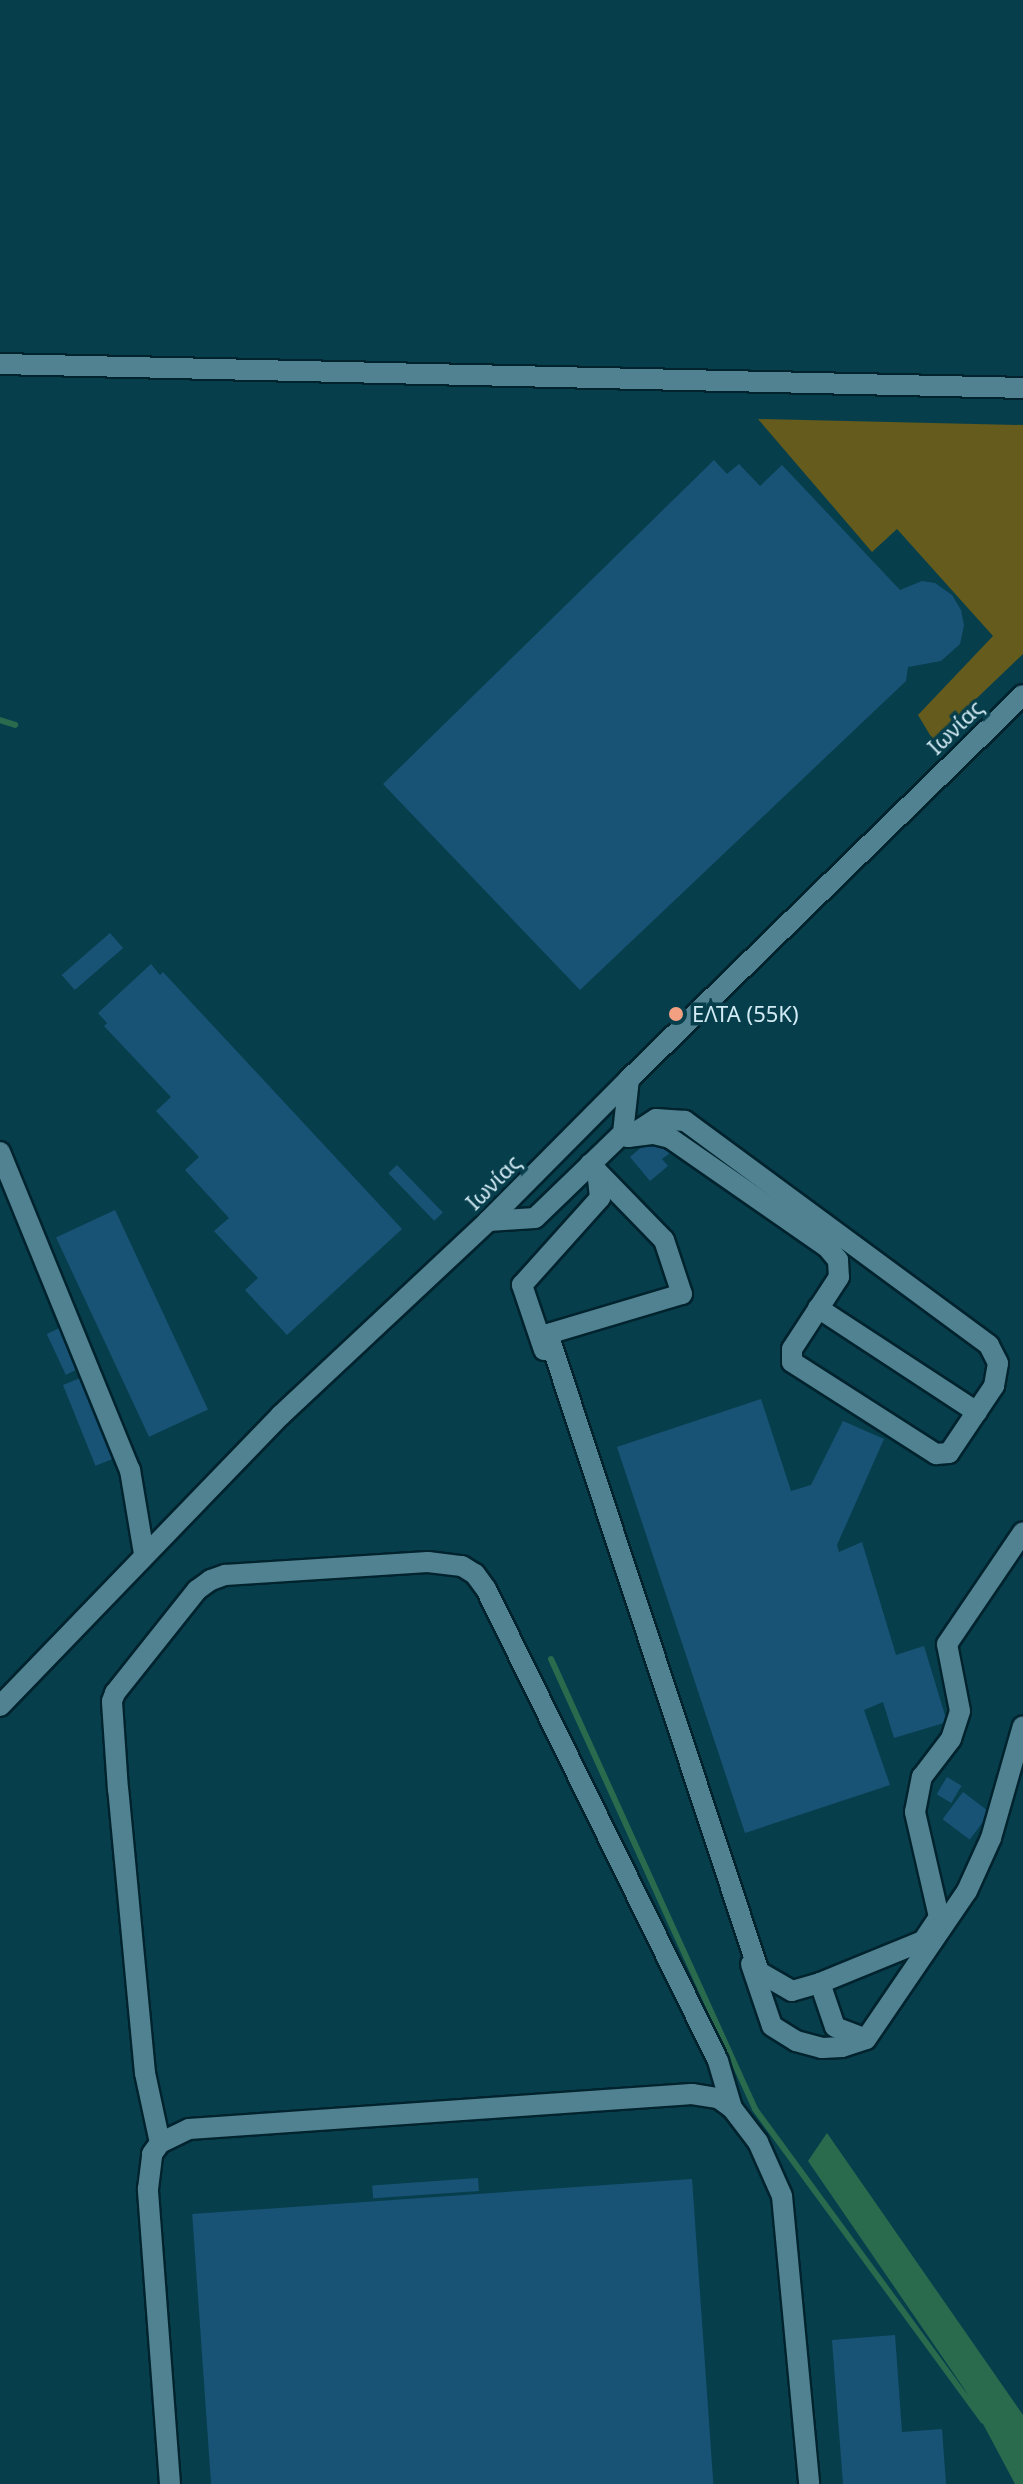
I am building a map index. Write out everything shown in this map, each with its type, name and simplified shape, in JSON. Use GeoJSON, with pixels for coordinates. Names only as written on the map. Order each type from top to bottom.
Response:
{"type":"FeatureCollection","features":[{"type":"Feature","properties":{"kind":"street"},"geometry":{"type":"LineString","coordinates":[[0,364],[1023,388]]}},
{"type":"Feature","properties":{"kind":"street","name":"Ιωνίας"},"geometry":{"type":"LineString","coordinates":[[0,1706],[281,1415],[488,1221],[629,1079],[1023,695]]}},
{"type":"Feature","properties":{"kind":"street"},"geometry":{"type":"LineString","coordinates":[[626,1135],[629,1079]]}},
{"type":"Feature","properties":{"kind":"street"},"geometry":{"type":"LineString","coordinates":[[488,1221],[535,1218],[594,1168],[626,1135],[656,1119],[685,1121],[989,1345],[998,1363],[994,1386],[949,1453],[936,1454],[792,1362],[792,1349],[839,1277],[838,1260],[827,1247],[670,1138],[654,1134],[626,1135]]}},
{"type":"Feature","properties":{"kind":"street"},"geometry":{"type":"LineString","coordinates":[[0,1152],[130,1470],[144,1554]]}},
{"type":"Feature","properties":{"kind":"street"},"geometry":{"type":"LineString","coordinates":[[594,1168],[664,1240],[682,1294],[548,1334],[759,1972],[792,1991],[820,1983],[923,1941],[939,1917],[915,1812],[922,1777],[951,1739],[960,1711],[947,1644],[1023,1532]]}},
{"type":"Feature","properties":{"kind":"street"},"geometry":{"type":"LineString","coordinates":[[594,1168],[600,1198],[522,1285],[772,2026],[796,2041],[822,2048],[842,2047],[866,2039],[967,1891],[991,1838],[1023,1726]]}},
{"type":"Feature","properties":{"kind":"street"},"geometry":{"type":"LineString","coordinates":[[818,1308],[977,1412]]}},
{"type":"Feature","properties":{"kind":"street"},"geometry":{"type":"LineString","coordinates":[[160,2143],[145,2073],[118,1790],[112,1701],[115,1693],[197,1590],[211,1580],[225,1575],[428,1562],[462,1566],[475,1574],[486,1589],[718,2061],[732,2108]]}},
{"type":"Feature","properties":{"kind":"street"},"geometry":{"type":"LineString","coordinates":[[820,1983],[835,2027],[866,2039]]}},
{"type":"Feature","properties":{"kind":"street"},"geometry":{"type":"LineString","coordinates":[[170,2484],[148,2189],[152,2154],[160,2143],[189,2129],[692,2094],[718,2098],[732,2108],[758,2142],[782,2196],[809,2484]]}},
{"type":"Feature","properties":{"kind":"shaded area"},"geometry":{"type":"Polygon","coordinates":[[[758,419],[1023,425],[1023,654],[933,740],[918,715],[993,636],[897,529],[872,552],[758,419]]]}},
{"type":"Feature","properties":{"kind":"shaded area"},"geometry":{"type":"Polygon","coordinates":[[[827,2133],[1023,2415],[1023,2484],[1015,2484],[965,2390],[808,2161],[827,2133]]]}},
{"type":"Feature","properties":{"kind":"building"},"geometry":{"type":"Polygon","coordinates":[[[714,460],[727,474],[739,464],[760,486],[782,465],[900,590],[922,581],[935,583],[952,595],[961,610],[964,625],[960,644],[941,661],[908,667],[906,681],[580,990],[383,784],[714,460]]]}},
{"type":"Feature","properties":{"kind":"building"},"geometry":{"type":"Polygon","coordinates":[[[110,933],[123,948],[75,990],[62,975],[110,933]]]}},
{"type":"Feature","properties":{"kind":"building"},"geometry":{"type":"Polygon","coordinates":[[[151,964],[160,975],[163,972],[402,1229],[287,1335],[245,1290],[258,1278],[214,1231],[229,1218],[185,1170],[199,1157],[156,1111],[171,1097],[104,1026],[107,1023],[98,1013],[151,964]]]}},
{"type":"Feature","properties":{"kind":"building"},"geometry":{"type":"Polygon","coordinates":[[[655,1136],[670,1153],[662,1159],[668,1166],[650,1181],[630,1157],[655,1136]]]}},
{"type":"Feature","properties":{"kind":"building"},"geometry":{"type":"Polygon","coordinates":[[[397,1165],[443,1212],[434,1221],[388,1173],[397,1165]]]}},
{"type":"Feature","properties":{"kind":"building"},"geometry":{"type":"Polygon","coordinates":[[[115,1210],[208,1409],[149,1437],[56,1237],[115,1210]]]}},
{"type":"Feature","properties":{"kind":"building"},"geometry":{"type":"Polygon","coordinates":[[[64,1326],[83,1367],[66,1375],[47,1334],[64,1326]]]}},
{"type":"Feature","properties":{"kind":"building"},"geometry":{"type":"Polygon","coordinates":[[[88,1375],[121,1456],[96,1466],[63,1385],[88,1375]]]}},
{"type":"Feature","properties":{"kind":"building"},"geometry":{"type":"Polygon","coordinates":[[[761,1399],[791,1491],[811,1485],[843,1421],[884,1439],[837,1545],[839,1552],[862,1542],[896,1655],[924,1646],[947,1722],[894,1738],[883,1702],[864,1710],[890,1785],[745,1833],[617,1447],[761,1399]]]}},
{"type":"Feature","properties":{"kind":"building"},"geometry":{"type":"Polygon","coordinates":[[[947,1777],[962,1786],[951,1803],[937,1794],[947,1777]]]}},
{"type":"Feature","properties":{"kind":"building"},"geometry":{"type":"Polygon","coordinates":[[[963,1792],[990,1812],[970,1840],[943,1819],[963,1792]]]}},
{"type":"Feature","properties":{"kind":"building"},"geometry":{"type":"Polygon","coordinates":[[[478,2178],[479,2191],[373,2198],[372,2185],[478,2178]]]}},
{"type":"Feature","properties":{"kind":"building"},"geometry":{"type":"Polygon","coordinates":[[[692,2179],[713,2484],[211,2484],[192,2214],[692,2179]]]}},
{"type":"Feature","properties":{"kind":"building"},"geometry":{"type":"Polygon","coordinates":[[[895,2335],[902,2432],[942,2429],[946,2484],[843,2484],[832,2340],[895,2335]]]}},
{"type":"Feature","properties":{"kind":"waterway"},"geometry":{"type":"LineString","coordinates":[[0,720],[15,725]]}},
{"type":"Feature","properties":{"kind":"waterway"},"geometry":{"type":"LineString","coordinates":[[551,1659],[755,2109],[983,2420]]}},
{"type":"Feature","properties":{"kind":"place","name":"ΕΛΤΑ (55Κ)"},"geometry":{"type":"Point","coordinates":[676,1014]}}]}
